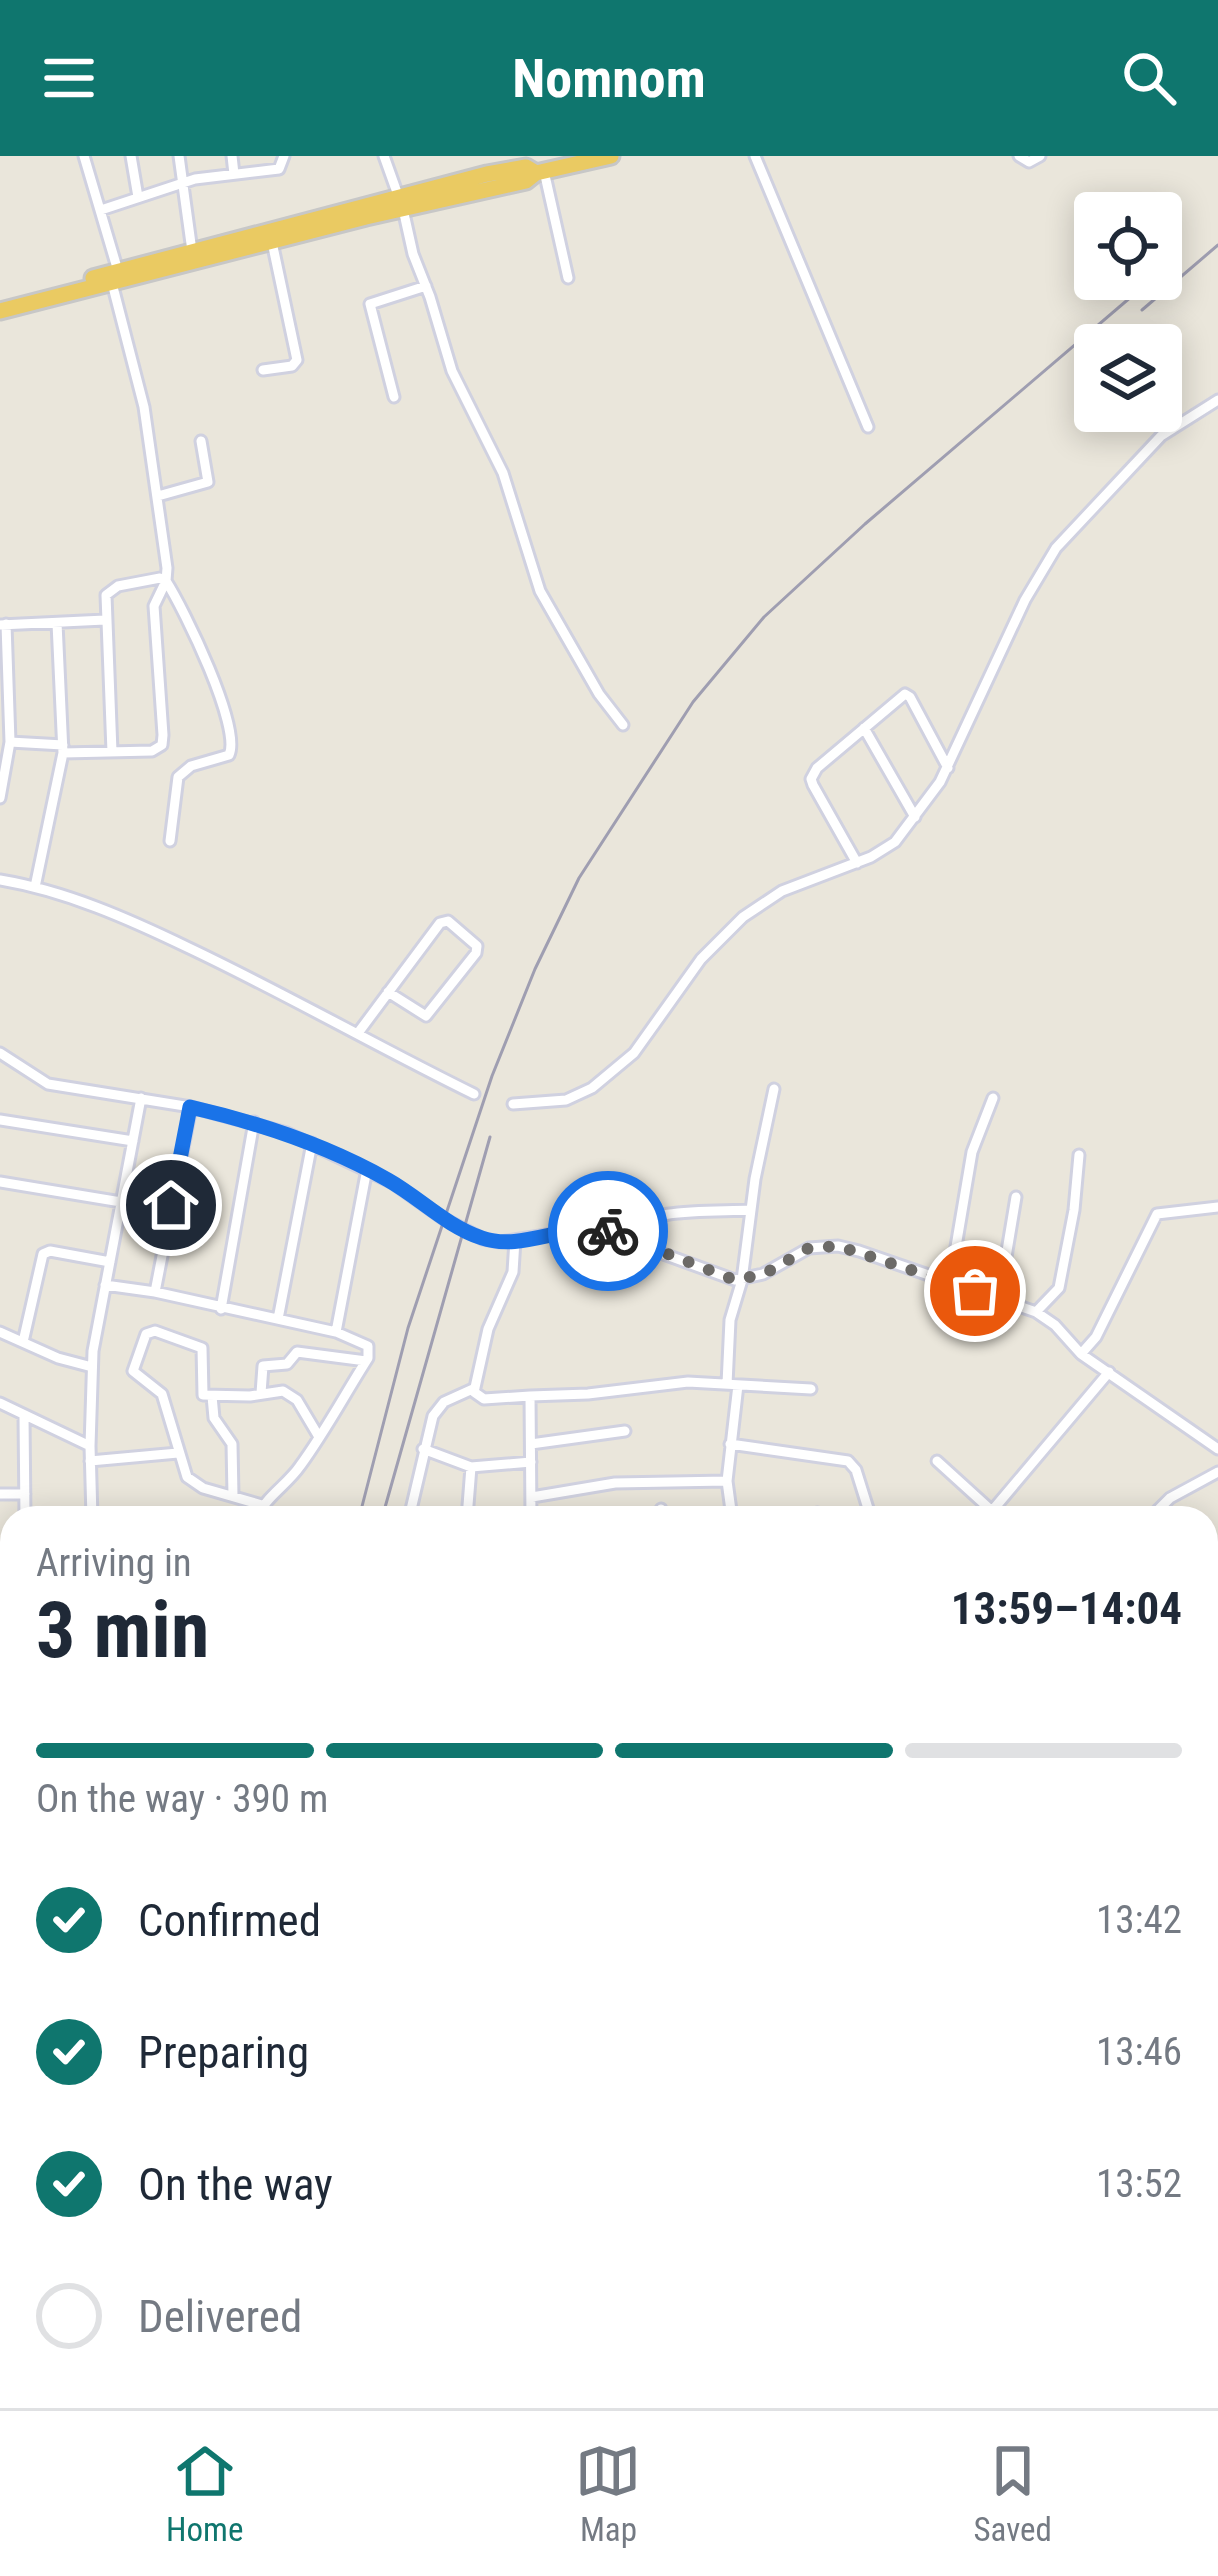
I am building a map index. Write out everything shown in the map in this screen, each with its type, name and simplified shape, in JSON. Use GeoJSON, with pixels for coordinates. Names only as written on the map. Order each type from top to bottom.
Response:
{"type":"FeatureCollection","features":[{"type":"Feature","properties":{"kind":"highway"},"geometry":{"type":"LineString","coordinates":[[0,311],[364,213],[526,182],[540,172],[611,156]]}},
{"type":"Feature","properties":{"kind":"highway"},"geometry":{"type":"LineString","coordinates":[[401,204],[514,163],[540,172]]}},
{"type":"Feature","properties":{"kind":"highway"},"geometry":{"type":"LineString","coordinates":[[115,277],[192,251],[272,242],[364,213]]}},
{"type":"Feature","properties":{"kind":"highway"},"geometry":{"type":"LineString","coordinates":[[0,301],[76,288]]}},
{"type":"Feature","properties":{"kind":"street"},"geometry":{"type":"LineString","coordinates":[[84,156],[101,210],[143,407],[166,580],[220,699],[233,746],[229,755],[191,766],[178,777],[170,842]]}},
{"type":"Feature","properties":{"kind":"street"},"geometry":{"type":"LineString","coordinates":[[131,156],[139,197]]}},
{"type":"Feature","properties":{"kind":"street"},"geometry":{"type":"LineString","coordinates":[[179,156],[192,251]]}},
{"type":"Feature","properties":{"kind":"street"},"geometry":{"type":"LineString","coordinates":[[232,156],[234,174]]}},
{"type":"Feature","properties":{"kind":"street"},"geometry":{"type":"LineString","coordinates":[[101,210],[182,182],[279,169],[284,156]]}},
{"type":"Feature","properties":{"kind":"street"},"geometry":{"type":"LineString","coordinates":[[384,156],[459,390],[503,473],[540,591],[599,694],[623,724]]}},
{"type":"Feature","properties":{"kind":"street"},"geometry":{"type":"LineString","coordinates":[[755,156],[868,427]]}},
{"type":"Feature","properties":{"kind":"street"},"geometry":{"type":"LineString","coordinates":[[1019,156],[1029,162],[1040,156]]}},
{"type":"Feature","properties":{"kind":"street"},"geometry":{"type":"LineString","coordinates":[[540,172],[568,278]]}},
{"type":"Feature","properties":{"kind":"street"},"geometry":{"type":"LineString","coordinates":[[263,370],[292,366],[297,360],[272,242]]}},
{"type":"Feature","properties":{"kind":"street"},"geometry":{"type":"LineString","coordinates":[[394,397],[370,304],[426,286]]}},
{"type":"Feature","properties":{"kind":"street"},"geometry":{"type":"LineString","coordinates":[[513,1104],[547,1104],[592,1088],[634,1053],[701,959],[743,916],[782,891],[857,863],[895,842],[948,768],[1025,600],[1056,548],[1161,436],[1218,400]]}},
{"type":"Feature","properties":{"kind":"street"},"geometry":{"type":"LineString","coordinates":[[158,496],[208,482],[201,441]]}},
{"type":"Feature","properties":{"kind":"street"},"geometry":{"type":"LineString","coordinates":[[112,752],[104,603],[111,590],[166,580]]}},
{"type":"Feature","properties":{"kind":"street"},"geometry":{"type":"LineString","coordinates":[[10,742],[112,752],[152,751],[162,745],[154,606],[166,580]]}},
{"type":"Feature","properties":{"kind":"street"},"geometry":{"type":"LineString","coordinates":[[0,798],[10,742],[3,624],[105,620]]}},
{"type":"Feature","properties":{"kind":"street"},"geometry":{"type":"LineString","coordinates":[[34,887],[63,749],[57,623]]}},
{"type":"Feature","properties":{"kind":"street"},"geometry":{"type":"LineString","coordinates":[[857,863],[811,779],[817,768],[908,695],[948,768]]}},
{"type":"Feature","properties":{"kind":"street"},"geometry":{"type":"LineString","coordinates":[[864,728],[915,817]]}},
{"type":"Feature","properties":{"kind":"street"},"geometry":{"type":"LineString","coordinates":[[0,880],[132,920],[260,981],[474,1094]]}},
{"type":"Feature","properties":{"kind":"street"},"geometry":{"type":"LineString","coordinates":[[358,1033],[388,992],[440,923],[448,921],[477,946],[426,1016],[388,992]]}},
{"type":"Feature","properties":{"kind":"street"},"geometry":{"type":"LineString","coordinates":[[0,1054],[48,1084],[190,1107],[254,1122],[312,1143],[367,1169],[483,1239],[515,1240],[574,1228],[614,1234],[725,1278],[742,1280],[764,1274],[809,1248],[838,1246],[950,1282],[1036,1312],[1081,1354],[1218,1449]]}},
{"type":"Feature","properties":{"kind":"street"},"geometry":{"type":"LineString","coordinates":[[730,1506],[730,1320],[742,1280],[774,1090]]}},
{"type":"Feature","properties":{"kind":"street"},"geometry":{"type":"LineString","coordinates":[[92,1506],[92,1367],[141,1098]]}},
{"type":"Feature","properties":{"kind":"street"},"geometry":{"type":"LineString","coordinates":[[950,1282],[972,1152],[993,1098]]}},
{"type":"Feature","properties":{"kind":"street"},"geometry":{"type":"LineString","coordinates":[[155,1292],[190,1107]]}},
{"type":"Feature","properties":{"kind":"street"},"geometry":{"type":"LineString","coordinates":[[0,1120],[133,1141]]}},
{"type":"Feature","properties":{"kind":"street"},"geometry":{"type":"LineString","coordinates":[[221,1309],[254,1122]]}},
{"type":"Feature","properties":{"kind":"street"},"geometry":{"type":"LineString","coordinates":[[278,1319],[312,1143]]}},
{"type":"Feature","properties":{"kind":"street"},"geometry":{"type":"LineString","coordinates":[[1036,1312],[1059,1288],[1079,1155]]}},
{"type":"Feature","properties":{"kind":"street"},"geometry":{"type":"LineString","coordinates":[[336,1332],[367,1169]]}},
{"type":"Feature","properties":{"kind":"street"},"geometry":{"type":"LineString","coordinates":[[0,1182],[121,1202]]}},
{"type":"Feature","properties":{"kind":"street"},"geometry":{"type":"LineString","coordinates":[[999,1299],[1016,1197]]}},
{"type":"Feature","properties":{"kind":"street"},"geometry":{"type":"LineString","coordinates":[[1081,1354],[1096,1337],[1152,1219],[1162,1211],[1218,1207]]}},
{"type":"Feature","properties":{"kind":"street"},"geometry":{"type":"LineString","coordinates":[[614,1234],[638,1220],[664,1214],[751,1210]]}},
{"type":"Feature","properties":{"kind":"street"},"geometry":{"type":"LineString","coordinates":[[515,1240],[513,1272],[492,1317],[475,1388],[478,1398],[588,1394],[661,1383],[811,1389]]}},
{"type":"Feature","properties":{"kind":"street"},"geometry":{"type":"LineString","coordinates":[[23,1342],[43,1254],[50,1251],[110,1262]]}},
{"type":"Feature","properties":{"kind":"street"},"geometry":{"type":"LineString","coordinates":[[105,1285],[336,1332],[368,1346],[366,1360],[319,1436],[287,1484],[262,1505],[194,1483],[182,1471],[162,1394],[133,1371],[148,1332],[155,1330],[202,1348],[201,1393],[276,1390],[290,1394],[319,1436]]}},
{"type":"Feature","properties":{"kind":"street"},"geometry":{"type":"LineString","coordinates":[[0,1332],[92,1367]]}},
{"type":"Feature","properties":{"kind":"street"},"geometry":{"type":"LineString","coordinates":[[261,1394],[263,1366],[287,1364],[297,1352],[366,1360]]}},
{"type":"Feature","properties":{"kind":"street"},"geometry":{"type":"LineString","coordinates":[[997,1506],[1109,1372]]}},
{"type":"Feature","properties":{"kind":"street"},"geometry":{"type":"LineString","coordinates":[[411,1506],[437,1408],[475,1388]]}},
{"type":"Feature","properties":{"kind":"street"},"geometry":{"type":"LineString","coordinates":[[212,1396],[214,1418],[232,1444],[233,1496]]}},
{"type":"Feature","properties":{"kind":"street"},"geometry":{"type":"LineString","coordinates":[[530,1396],[532,1506]]}},
{"type":"Feature","properties":{"kind":"street"},"geometry":{"type":"LineString","coordinates":[[0,1403],[90,1446]]}},
{"type":"Feature","properties":{"kind":"street"},"geometry":{"type":"LineString","coordinates":[[24,1416],[25,1506]]}},
{"type":"Feature","properties":{"kind":"street"},"geometry":{"type":"LineString","coordinates":[[531,1444],[625,1431]]}},
{"type":"Feature","properties":{"kind":"street"},"geometry":{"type":"LineString","coordinates":[[730,1444],[848,1461],[856,1470],[867,1506]]}},
{"type":"Feature","properties":{"kind":"street"},"geometry":{"type":"LineString","coordinates":[[423,1450],[471,1467],[531,1462]]}},
{"type":"Feature","properties":{"kind":"street"},"geometry":{"type":"LineString","coordinates":[[90,1461],[178,1453]]}},
{"type":"Feature","properties":{"kind":"street"},"geometry":{"type":"LineString","coordinates":[[938,1460],[981,1506]]}},
{"type":"Feature","properties":{"kind":"street"},"geometry":{"type":"LineString","coordinates":[[468,1506],[471,1467]]}},
{"type":"Feature","properties":{"kind":"street"},"geometry":{"type":"LineString","coordinates":[[1162,1506],[1218,1472]]}},
{"type":"Feature","properties":{"kind":"street"},"geometry":{"type":"LineString","coordinates":[[532,1497],[615,1483],[727,1481]]}},
{"type":"Feature","properties":{"kind":"street"},"geometry":{"type":"LineString","coordinates":[[0,1494],[25,1494]]}},
{"type":"Feature","properties":{"kind":"railway"},"geometry":{"type":"LineString","coordinates":[[1142,310],[1218,245]]}},
{"type":"Feature","properties":{"kind":"railway"},"geometry":{"type":"LineString","coordinates":[[362,1506],[408,1328],[492,1076],[535,969],[579,878],[693,702],[764,617],[865,524],[1127,300]]}},
{"type":"Feature","properties":{"kind":"railway"},"geometry":{"type":"LineString","coordinates":[[385,1506],[490,1137]]}},
{"type":"Feature","properties":{"kind":"way so far"},"geometry":{"type":"LineString","coordinates":[[608,1231],[735,1280],[764,1274],[809,1248],[838,1246],[975,1291]]}},
{"type":"Feature","properties":{"kind":"route"},"geometry":{"type":"LineString","coordinates":[[171,1205],[190,1107],[254,1122],[312,1143],[393,1183],[444,1220],[483,1239],[521,1240],[574,1228],[608,1231]]}}]}
